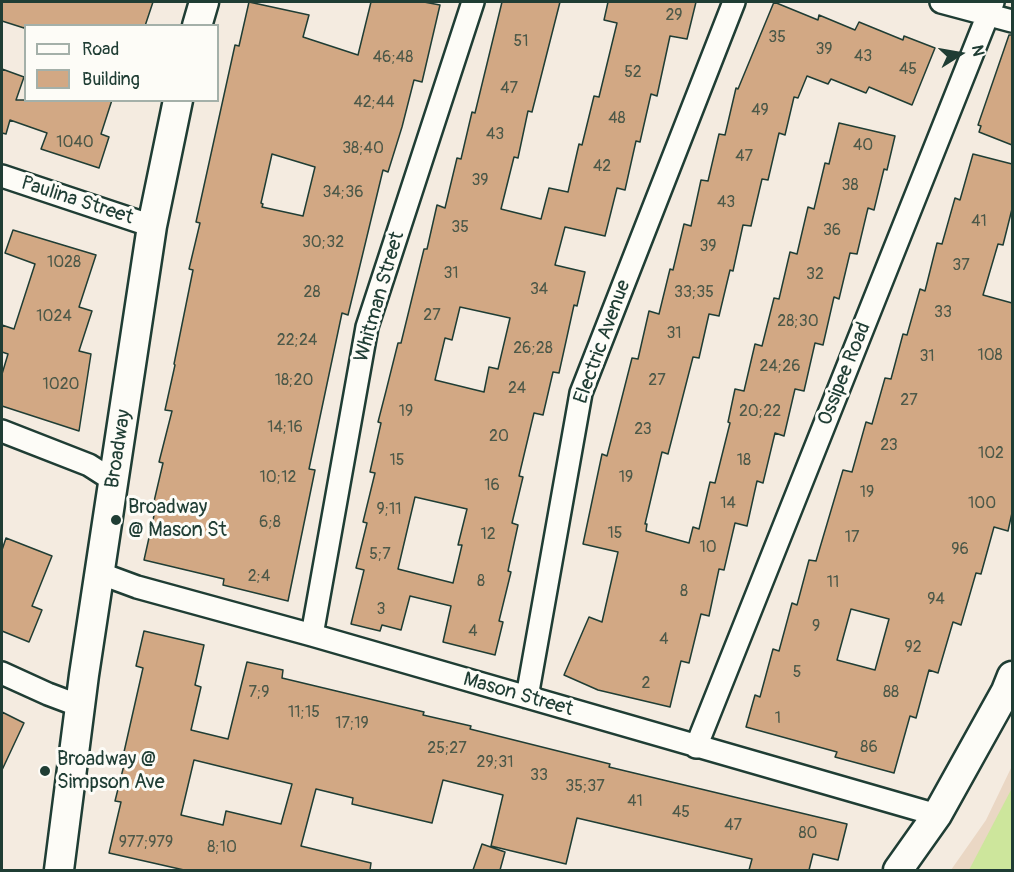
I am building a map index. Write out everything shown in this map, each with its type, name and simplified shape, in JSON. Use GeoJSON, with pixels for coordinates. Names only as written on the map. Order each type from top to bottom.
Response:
{"type":"FeatureCollection","features":[{"type":"Feature","properties":{"kind":"main road"},"geometry":{"type":"LineString","coordinates":[[198,24],[204,2]]}},
{"type":"Feature","properties":{"kind":"main road","name":"Broadway"},"geometry":{"type":"LineString","coordinates":[[64,869],[80,706],[99,573],[152,226],[178,102]]}},
{"type":"Feature","properties":{"kind":"main road"},"geometry":{"type":"LineString","coordinates":[[898,870],[937,815],[1006,691],[1012,676]]}},
{"type":"Feature","properties":{"kind":"street","name":"Whitman Street"},"geometry":{"type":"LineString","coordinates":[[312,635],[368,327],[473,2]]}},
{"type":"Feature","properties":{"kind":"street","name":"Electric Avenue"},"geometry":{"type":"LineString","coordinates":[[527,697],[581,393],[734,2]]}},
{"type":"Feature","properties":{"kind":"street"},"geometry":{"type":"LineString","coordinates":[[941,2],[991,8],[1012,21]]}},
{"type":"Feature","properties":{"kind":"street","name":"Ossipee Road"},"geometry":{"type":"LineString","coordinates":[[696,747],[991,8]]}},
{"type":"Feature","properties":{"kind":"street","name":"Paulina Street"},"geometry":{"type":"LineString","coordinates":[[2,176],[152,226]]}},
{"type":"Feature","properties":{"kind":"street"},"geometry":{"type":"LineString","coordinates":[[2,431],[89,465],[114,481]]}},
{"type":"Feature","properties":{"kind":"street","name":"Mason Street"},"geometry":{"type":"LineString","coordinates":[[99,573],[137,587],[312,635],[937,815]]}},
{"type":"Feature","properties":{"kind":"street"},"geometry":{"type":"LineString","coordinates":[[2,673],[80,706]]}},
{"type":"Feature","properties":{"kind":"shaded area"},"geometry":{"type":"Polygon","coordinates":[[[1012,766],[1012,870],[951,870],[986,820],[1012,766]]]}},
{"type":"Feature","properties":{"kind":"green space"},"geometry":{"type":"Polygon","coordinates":[[[1012,788],[1012,870],[969,870],[1012,788]]]}},
{"type":"Feature","properties":{"kind":"building"},"geometry":{"type":"Polygon","coordinates":[[[2,2],[153,2],[146,24],[24,24],[24,28],[2,21],[2,2]]]}},
{"type":"Feature","properties":{"kind":"building"},"geometry":{"type":"Polygon","coordinates":[[[249,2],[309,15],[303,37],[358,55],[371,2],[424,2],[440,5],[422,82],[414,80],[388,172],[383,170],[348,315],[342,313],[309,469],[315,470],[288,601],[223,585],[224,579],[144,560],[163,463],[159,462],[172,411],[165,410],[193,270],[189,269],[200,223],[196,222],[235,45],[239,46],[249,2]],[[272,154],[262,207],[303,216],[315,167],[272,154]]]}},
{"type":"Feature","properties":{"kind":"building"},"geometry":{"type":"Polygon","coordinates":[[[502,2],[560,2],[532,112],[528,111],[518,158],[514,157],[501,209],[541,219],[549,188],[568,192],[579,144],[582,145],[594,96],[599,97],[617,23],[604,20],[608,2],[696,2],[687,39],[670,36],[657,96],[651,94],[640,142],[636,141],[625,190],[617,188],[605,236],[565,227],[555,265],[585,272],[577,306],[574,305],[559,373],[553,372],[543,415],[534,413],[519,476],[523,477],[512,523],[518,525],[508,571],[511,572],[499,621],[503,622],[495,655],[443,642],[451,606],[410,596],[401,630],[382,625],[380,631],[351,624],[364,570],[356,568],[367,523],[363,522],[375,473],[370,472],[381,423],[378,422],[398,343],[401,343],[424,249],[427,249],[437,205],[445,208],[457,158],[461,159],[472,112],[475,113],[502,2]],[[460,307],[452,340],[445,338],[435,380],[484,392],[489,367],[498,369],[510,318],[460,307]],[[415,497],[398,569],[453,583],[462,545],[458,545],[467,509],[415,497]]]}},
{"type":"Feature","properties":{"kind":"building"},"geometry":{"type":"Polygon","coordinates":[[[774,2],[818,20],[819,15],[855,30],[859,22],[903,40],[904,36],[935,48],[912,105],[869,87],[866,93],[831,79],[828,84],[807,76],[798,98],[794,97],[785,135],[779,133],[768,180],[762,179],[751,226],[743,225],[733,271],[730,270],[719,316],[709,314],[699,358],[693,357],[668,454],[662,452],[645,524],[647,524],[646,531],[689,543],[693,527],[699,529],[710,482],[715,483],[730,423],[728,422],[735,389],[744,391],[755,344],[762,346],[774,298],[779,299],[790,252],[797,254],[808,207],[814,209],[825,163],[829,164],[839,123],[895,136],[874,210],[868,208],[857,254],[850,253],[839,299],[834,297],[823,345],[815,343],[804,391],[795,389],[784,436],[775,433],[763,483],[757,481],[747,526],[735,523],[724,570],[719,569],[709,616],[701,614],[689,663],[681,661],[670,707],[598,690],[564,675],[589,617],[602,622],[618,552],[583,544],[602,454],[607,456],[632,358],[638,359],[649,311],[659,314],[684,224],[691,226],[701,180],[708,181],[719,134],[725,135],[736,88],[738,89],[774,2]]]}},
{"type":"Feature","properties":{"kind":"building"},"geometry":{"type":"Polygon","coordinates":[[[1009,35],[1012,35],[1012,145],[979,132],[981,126],[978,125],[1009,35]]]}},
{"type":"Feature","properties":{"kind":"building"},"geometry":{"type":"Polygon","coordinates":[[[2,69],[24,77],[16,100],[24,100],[24,102],[111,102],[101,134],[109,137],[99,168],[41,149],[47,133],[10,120],[6,134],[2,133],[2,69]]]}},
{"type":"Feature","properties":{"kind":"building"},"geometry":{"type":"Polygon","coordinates":[[[973,154],[1012,164],[1012,209],[1003,245],[998,244],[983,295],[1012,303],[1012,513],[1008,531],[994,527],[981,574],[976,573],[961,625],[953,622],[938,673],[929,670],[916,718],[910,716],[894,773],[835,757],[837,752],[746,727],[755,695],[760,697],[773,649],[779,651],[792,603],[797,605],[809,560],[816,561],[843,470],[852,472],[866,422],[872,424],[885,378],[891,379],[903,334],[907,335],[920,289],[925,291],[937,243],[942,244],[955,198],[960,200],[973,154]],[[851,609],[837,660],[875,670],[889,619],[851,609]]]}},
{"type":"Feature","properties":{"kind":"building"},"geometry":{"type":"Polygon","coordinates":[[[13,230],[96,255],[79,307],[92,311],[79,351],[91,354],[79,431],[2,406],[2,374],[8,354],[2,352],[2,325],[14,329],[35,264],[5,253],[13,230]]]}},
{"type":"Feature","properties":{"kind":"building"},"geometry":{"type":"Polygon","coordinates":[[[6,538],[52,556],[32,606],[42,610],[29,642],[2,631],[2,550],[6,538]]]}},
{"type":"Feature","properties":{"kind":"building"},"geometry":{"type":"Polygon","coordinates":[[[144,631],[204,645],[195,685],[201,687],[191,730],[228,739],[247,662],[283,670],[282,678],[424,712],[423,715],[471,726],[470,729],[610,764],[609,767],[847,824],[838,860],[813,854],[809,870],[749,870],[752,859],[577,818],[566,864],[491,846],[503,795],[443,780],[432,823],[352,804],[353,798],[316,789],[301,846],[371,863],[370,870],[184,870],[109,853],[121,802],[115,801],[127,753],[124,752],[143,668],[136,666],[144,631]],[[194,760],[181,815],[223,825],[226,811],[281,824],[292,784],[194,760]]]}},
{"type":"Feature","properties":{"kind":"building"},"geometry":{"type":"Polygon","coordinates":[[[2,712],[24,723],[2,770],[2,712]]]}},
{"type":"Feature","properties":{"kind":"building"},"geometry":{"type":"Polygon","coordinates":[[[482,844],[505,852],[500,870],[473,870],[482,844]]]}},
{"type":"Feature","properties":{"kind":"place","name":"Broadway @ Mason St"},"geometry":{"type":"Point","coordinates":[116,520]}},
{"type":"Feature","properties":{"kind":"place","name":"Broadway @ Simpson Ave"},"geometry":{"type":"Point","coordinates":[45,771]}}]}
